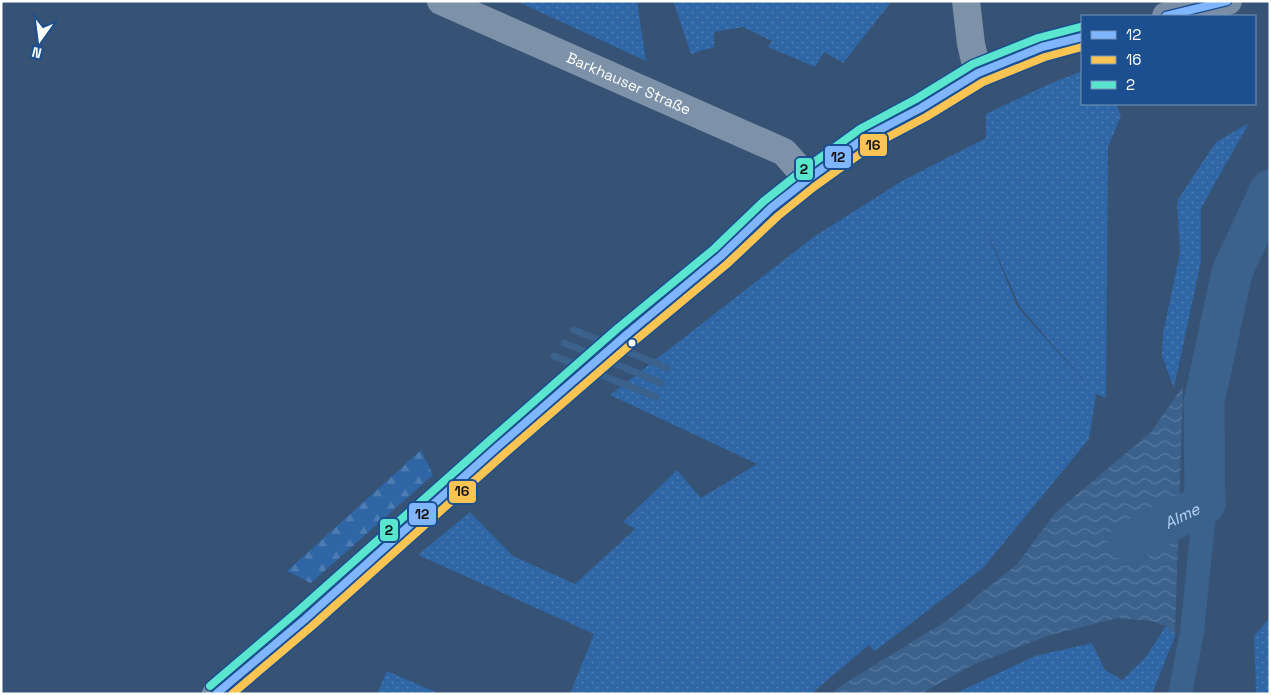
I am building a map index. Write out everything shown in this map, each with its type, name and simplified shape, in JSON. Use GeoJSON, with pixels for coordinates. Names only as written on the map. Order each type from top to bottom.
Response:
{"type":"FeatureCollection","features":[{"type":"Feature","properties":{"kind":"street","name":"Barkhauser Straße"},"geometry":{"type":"LineString","coordinates":[[441,1],[784,152],[808,179]]}},
{"type":"Feature","properties":{"kind":"street"},"geometry":{"type":"LineString","coordinates":[[966,1],[970,44],[978,72]]}},
{"type":"Feature","properties":{"kind":"street"},"geometry":{"type":"LineString","coordinates":[[1170,15],[1217,4]]}},
{"type":"Feature","properties":{"kind":"street"},"geometry":{"type":"LineString","coordinates":[[216,694],[304,620],[516,430],[721,256],[771,208],[808,179],[866,137],[921,108],[978,72],[1042,47],[1081,37]]}},
{"type":"Feature","properties":{"kind":"green space"},"geometry":{"type":"Polygon","coordinates":[[[516,1],[637,1],[646,61],[516,1]]]}},
{"type":"Feature","properties":{"kind":"green space"},"geometry":{"type":"Polygon","coordinates":[[[673,1],[892,1],[843,63],[824,52],[815,67],[768,47],[772,41],[743,27],[714,32],[714,47],[691,54],[673,1]]]}},
{"type":"Feature","properties":{"kind":"green space"},"geometry":{"type":"Polygon","coordinates":[[[1081,71],[1081,105],[1116,105],[1121,116],[1108,147],[1106,398],[1096,394],[1089,439],[983,568],[875,651],[869,645],[811,694],[570,694],[594,634],[418,555],[470,512],[513,556],[575,584],[635,529],[623,522],[677,470],[701,498],[757,464],[610,395],[815,236],[902,181],[986,138],[986,114],[1047,85],[1081,71]],[[984,225],[1018,308],[1087,384],[1020,307],[984,225]]]}},
{"type":"Feature","properties":{"kind":"green space"},"geometry":{"type":"Polygon","coordinates":[[[1249,123],[1201,208],[1201,261],[1174,388],[1162,356],[1163,333],[1180,253],[1177,201],[1216,142],[1249,123]]]}},
{"type":"Feature","properties":{"kind":"green space"},"geometry":{"type":"Polygon","coordinates":[[[421,450],[433,475],[311,583],[287,571],[421,450]]]}},
{"type":"Feature","properties":{"kind":"green space"},"geometry":{"type":"Polygon","coordinates":[[[1270,617],[1270,694],[1256,694],[1254,636],[1270,617]]]}},
{"type":"Feature","properties":{"kind":"green space"},"geometry":{"type":"Polygon","coordinates":[[[1166,626],[1175,636],[1152,694],[954,694],[1035,656],[1092,643],[1105,670],[1122,680],[1146,657],[1166,626]]]}},
{"type":"Feature","properties":{"kind":"green space"},"geometry":{"type":"Polygon","coordinates":[[[387,671],[440,694],[377,694],[387,671]]]}},
{"type":"Feature","properties":{"kind":"water"},"geometry":{"type":"Polygon","coordinates":[[[1183,386],[1175,636],[1166,626],[1152,621],[1118,618],[1050,635],[973,665],[920,694],[832,694],[839,687],[949,619],[1017,564],[1056,512],[1151,432],[1183,386]]]}},
{"type":"Feature","properties":{"kind":"waterway","name":"Alme"},"geometry":{"type":"LineString","coordinates":[[1129,542],[1205,504],[1204,402],[1232,272],[1270,190]]}},
{"type":"Feature","properties":{"kind":"waterway"},"geometry":{"type":"LineString","coordinates":[[574,330],[606,343]]}},
{"type":"Feature","properties":{"kind":"waterway"},"geometry":{"type":"LineString","coordinates":[[564,343],[594,355]]}},
{"type":"Feature","properties":{"kind":"waterway"},"geometry":{"type":"LineString","coordinates":[[621,349],[667,368]]}},
{"type":"Feature","properties":{"kind":"waterway"},"geometry":{"type":"LineString","coordinates":[[554,356],[579,366]]}},
{"type":"Feature","properties":{"kind":"waterway"},"geometry":{"type":"LineString","coordinates":[[606,360],[661,383]]}},
{"type":"Feature","properties":{"kind":"waterway"},"geometry":{"type":"LineString","coordinates":[[594,372],[656,397]]}},
{"type":"Feature","properties":{"kind":"waterway"},"geometry":{"type":"LineString","coordinates":[[1180,694],[1192,632],[1205,504]]}},
{"type":"Feature","properties":{"kind":"transit line","name":"12"},"geometry":{"type":"LineString","coordinates":[[1170,15],[1227,1]]}},
{"type":"Feature","properties":{"kind":"transit line","name":"2"},"geometry":{"type":"LineString","coordinates":[[210,686],[297,612],[618,328],[714,249],[764,201],[802,171],[860,129],[916,99],[973,64],[1038,38],[1080,27]]}},
{"type":"Feature","properties":{"kind":"transit line","name":"12"},"geometry":{"type":"LineString","coordinates":[[216,694],[304,620],[495,449],[625,336],[721,256],[771,208],[808,179],[866,137],[921,108],[978,73],[1042,47],[1081,37]]}},
{"type":"Feature","properties":{"kind":"transit line","name":"16"},"geometry":{"type":"LineString","coordinates":[[232,694],[311,627],[502,456],[727,264],[778,216],[814,187],[871,146],[926,117],[983,82],[1045,57],[1081,47]]}}]}
